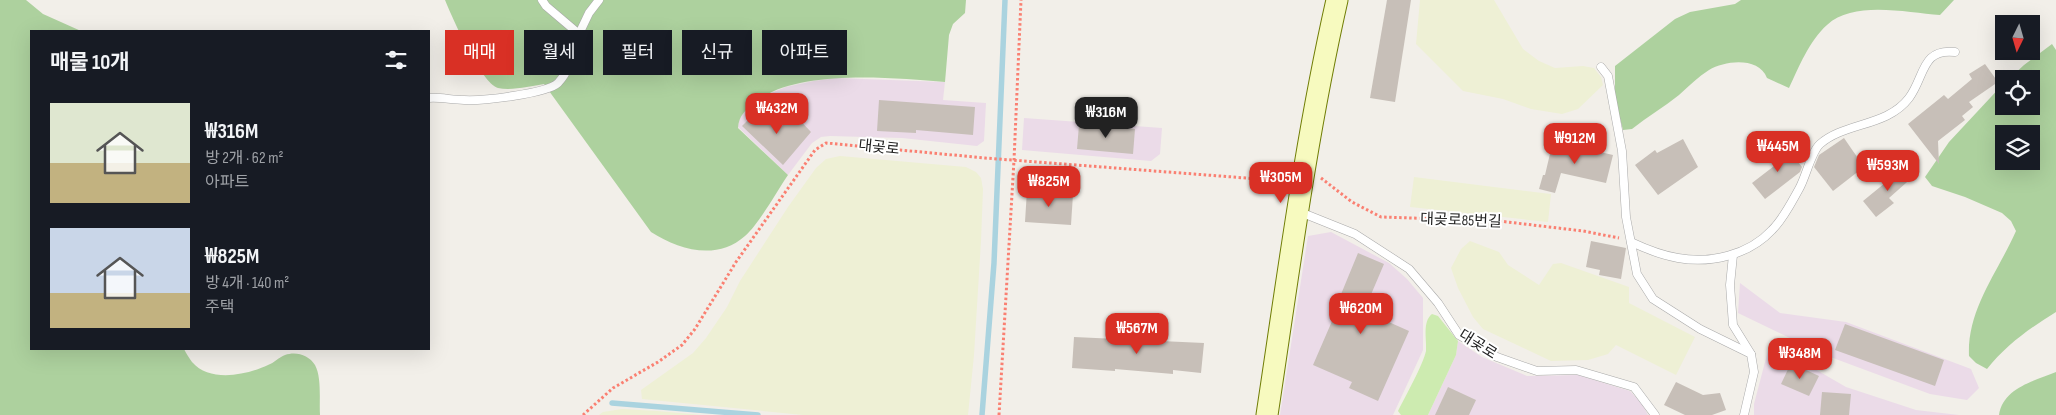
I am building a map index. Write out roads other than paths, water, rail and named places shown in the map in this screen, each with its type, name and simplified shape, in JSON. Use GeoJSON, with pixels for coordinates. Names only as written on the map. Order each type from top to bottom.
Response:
{"type":"FeatureCollection","features":[{"type":"Feature","properties":{"kind":"street"},"geometry":{"type":"LineString","coordinates":[[1267,415],[1303,174],[1321,69],[1337,0]]}},
{"type":"Feature","properties":{"kind":"lane"},"geometry":{"type":"LineString","coordinates":[[542,0],[546,6],[574,30]]}},
{"type":"Feature","properties":{"kind":"lane"},"geometry":{"type":"LineString","coordinates":[[581,30],[599,0]]}},
{"type":"Feature","properties":{"kind":"lane"},"geometry":{"type":"LineString","coordinates":[[1631,242],[1656,252],[1679,258],[1710,258],[1733,255],[1754,244],[1772,231],[1782,217],[1802,184],[1818,146],[1832,135],[1865,126],[1894,112],[1910,98],[1925,66],[1934,54],[1943,51],[1955,52]]}},
{"type":"Feature","properties":{"kind":"lane"},"geometry":{"type":"LineString","coordinates":[[1600,67],[1608,76],[1622,151],[1626,217],[1637,274],[1653,299],[1700,329],[1751,354]]}},
{"type":"Feature","properties":{"kind":"lane"},"geometry":{"type":"LineString","coordinates":[[430,98],[465,100],[543,90],[556,84],[564,75]]}},
{"type":"Feature","properties":{"kind":"lane","name":"대곶로"},"geometry":{"type":"LineString","coordinates":[[1298,211],[1355,234],[1410,270],[1438,303],[1459,335],[1496,357],[1537,371],[1576,370],[1634,387],[1655,415]]}},
{"type":"Feature","properties":{"kind":"lane"},"geometry":{"type":"LineString","coordinates":[[1733,255],[1730,285],[1733,325],[1751,354],[1754,372],[1744,415]]}},
{"type":"Feature","properties":{"kind":"waterway"},"geometry":{"type":"LineString","coordinates":[[982,415],[994,263],[1005,0]]}},
{"type":"Feature","properties":{"kind":"waterway"},"geometry":{"type":"LineString","coordinates":[[612,403],[758,415]]}}]}
